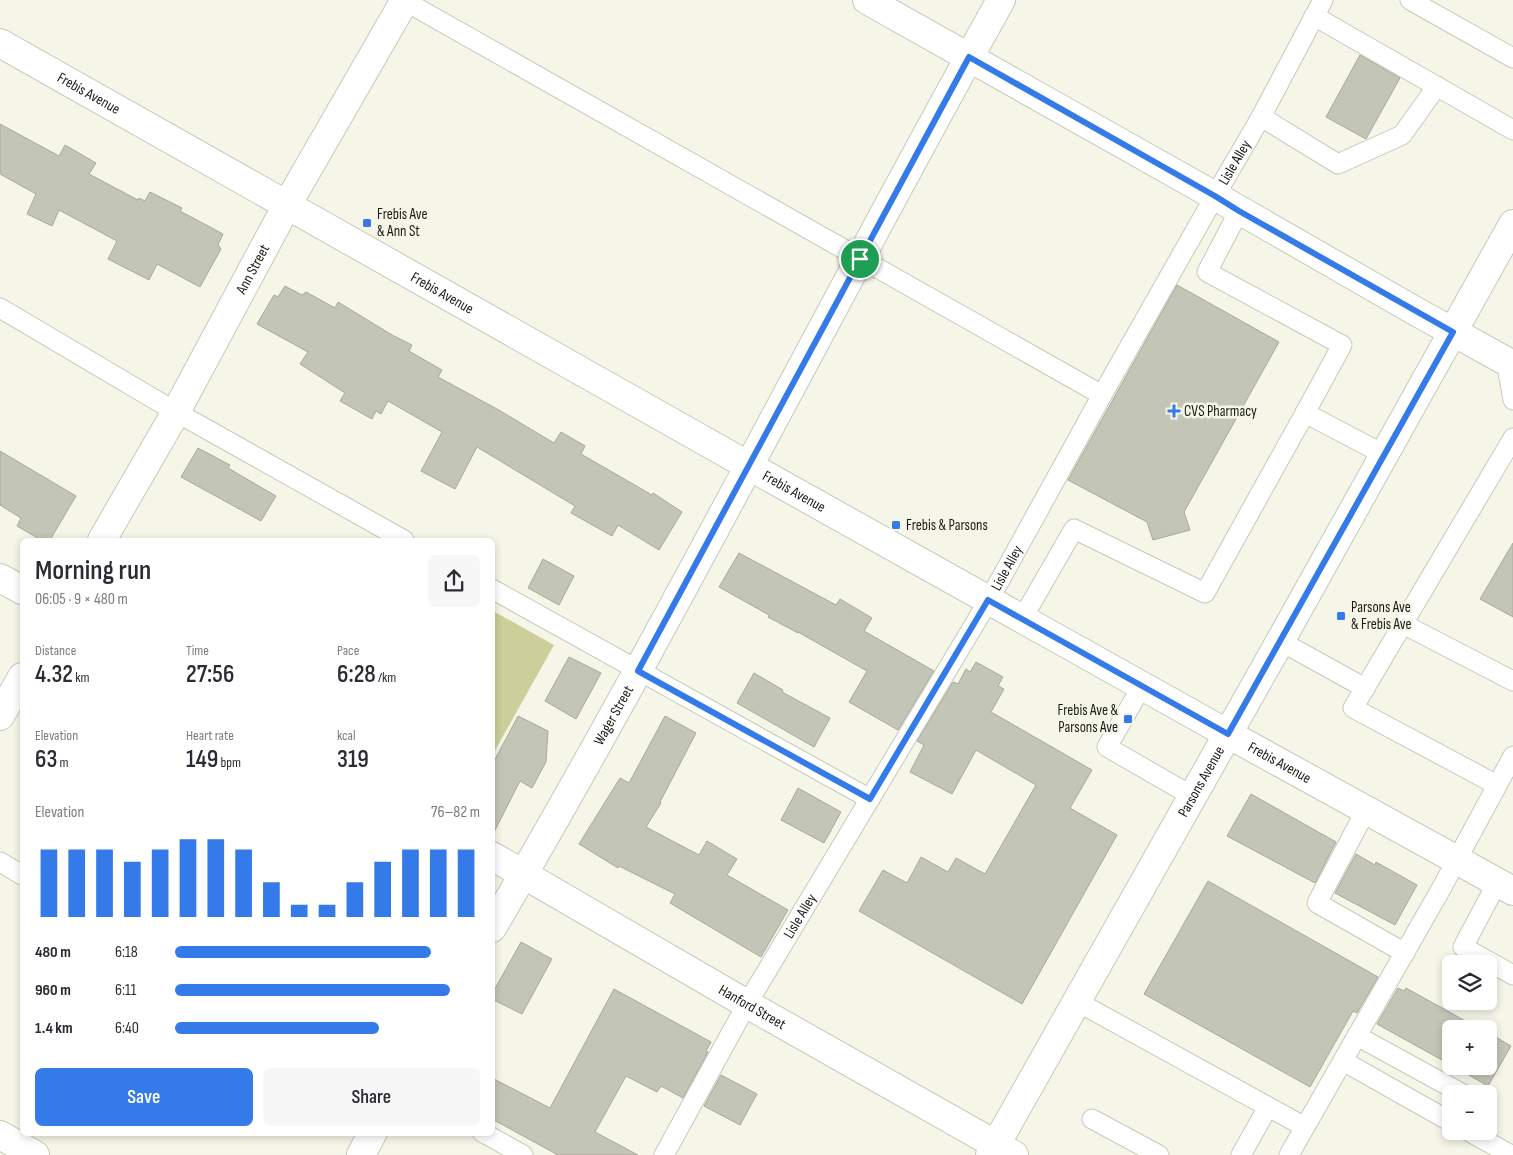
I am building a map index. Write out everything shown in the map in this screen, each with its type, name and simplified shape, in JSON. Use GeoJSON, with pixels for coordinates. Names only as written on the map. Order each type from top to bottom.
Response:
{"type":"FeatureCollection","features":[{"type":"Feature","properties":{"kind":"street","name":"Ann Street"},"geometry":{"type":"LineString","coordinates":[[103,538],[176,412],[287,205],[404,0]]}},
{"type":"Feature","properties":{"kind":"street"},"geometry":{"type":"LineString","coordinates":[[867,0],[1510,363]]}},
{"type":"Feature","properties":{"kind":"street","name":"Wager Street"},"geometry":{"type":"LineString","coordinates":[[495,923],[638,671],[1001,0]]}},
{"type":"Feature","properties":{"kind":"street","name":"Frebis Avenue"},"geometry":{"type":"LineString","coordinates":[[0,43],[1022,620],[1505,887]]}},
{"type":"Feature","properties":{"kind":"street","name":"Parsons Avenue"},"geometry":{"type":"LineString","coordinates":[[1000,1152],[1076,1001],[1228,734],[1513,224]]}},
{"type":"Feature","properties":{"kind":"street"},"geometry":{"type":"LineString","coordinates":[[0,578],[20,589]]}},
{"type":"Feature","properties":{"kind":"street"},"geometry":{"type":"LineString","coordinates":[[0,716],[20,681]]}},
{"type":"Feature","properties":{"kind":"street","name":"Hanford Street"},"geometry":{"type":"LineString","coordinates":[[495,858],[1000,1152]]}},
{"type":"Feature","properties":{"kind":"street"},"geometry":{"type":"LineString","coordinates":[[0,1135],[35,1155]]}},
{"type":"Feature","properties":{"kind":"street"},"geometry":{"type":"LineString","coordinates":[[361,1155],[372,1136]]}},
{"type":"Feature","properties":{"kind":"lane"},"geometry":{"type":"LineString","coordinates":[[404,0],[1102,394]]}},
{"type":"Feature","properties":{"kind":"lane"},"geometry":{"type":"LineString","coordinates":[[1410,0],[1513,58]]}},
{"type":"Feature","properties":{"kind":"lane"},"geometry":{"type":"LineString","coordinates":[[1319,8],[1437,86],[1513,130]]}},
{"type":"Feature","properties":{"kind":"lane","name":"Lisle Alley"},"geometry":{"type":"LineString","coordinates":[[664,1155],[747,1004],[988,600],[1102,394],[1261,117],[1319,8]]}},
{"type":"Feature","properties":{"kind":"lane"},"geometry":{"type":"LineString","coordinates":[[1261,117],[1338,164],[1402,135],[1437,86]]}},
{"type":"Feature","properties":{"kind":"lane"},"geometry":{"type":"LineString","coordinates":[[1022,620],[1074,529],[1205,593],[1342,345],[1207,272],[1239,211]]}},
{"type":"Feature","properties":{"kind":"lane"},"geometry":{"type":"LineString","coordinates":[[0,308],[176,412],[400,538]]}},
{"type":"Feature","properties":{"kind":"lane"},"geometry":{"type":"LineString","coordinates":[[1510,363],[1513,400]]}},
{"type":"Feature","properties":{"kind":"lane"},"geometry":{"type":"LineString","coordinates":[[1305,413],[1384,455]]}},
{"type":"Feature","properties":{"kind":"lane"},"geometry":{"type":"LineString","coordinates":[[1497,785],[1353,708],[1513,438]]}},
{"type":"Feature","properties":{"kind":"lane"},"geometry":{"type":"LineString","coordinates":[[495,592],[870,799]]}},
{"type":"Feature","properties":{"kind":"lane"},"geometry":{"type":"LineString","coordinates":[[1403,624],[1513,681]]}},
{"type":"Feature","properties":{"kind":"lane"},"geometry":{"type":"LineString","coordinates":[[1280,641],[1365,688]]}},
{"type":"Feature","properties":{"kind":"lane"},"geometry":{"type":"LineString","coordinates":[[1142,686],[1107,747],[1192,796]]}},
{"type":"Feature","properties":{"kind":"lane"},"geometry":{"type":"LineString","coordinates":[[1289,1155],[1405,953],[1513,756]]}},
{"type":"Feature","properties":{"kind":"lane"},"geometry":{"type":"LineString","coordinates":[[1366,810],[1317,903],[1405,953]]}},
{"type":"Feature","properties":{"kind":"lane"},"geometry":{"type":"LineString","coordinates":[[0,862],[20,874]]}},
{"type":"Feature","properties":{"kind":"lane"},"geometry":{"type":"LineString","coordinates":[[1505,887],[1463,947],[1513,974]]}},
{"type":"Feature","properties":{"kind":"lane"},"geometry":{"type":"LineString","coordinates":[[1076,1001],[1305,1127]]}},
{"type":"Feature","properties":{"kind":"lane"},"geometry":{"type":"LineString","coordinates":[[1358,1036],[1447,1085]]}},
{"type":"Feature","properties":{"kind":"lane"},"geometry":{"type":"LineString","coordinates":[[1343,1061],[1442,1117]]}},
{"type":"Feature","properties":{"kind":"lane"},"geometry":{"type":"LineString","coordinates":[[1241,1155],[1268,1107]]}},
{"type":"Feature","properties":{"kind":"lane"},"geometry":{"type":"LineString","coordinates":[[1092,1119],[1159,1155]]}},
{"type":"Feature","properties":{"kind":"lane"},"geometry":{"type":"LineString","coordinates":[[489,1136],[523,1155]]}},
{"type":"Feature","properties":{"kind":"lane"},"geometry":{"type":"LineString","coordinates":[[1484,1140],[1511,1155]]}},
{"type":"Feature","properties":{"kind":"green space"},"geometry":{"type":"Polygon","coordinates":[[[495,612],[554,645],[495,750],[495,612]]]}},
{"type":"Feature","properties":{"kind":"building"},"geometry":{"type":"Polygon","coordinates":[[[1360,55],[1400,78],[1366,139],[1326,117],[1360,55]]]}},
{"type":"Feature","properties":{"kind":"building"},"geometry":{"type":"Polygon","coordinates":[[[0,124],[59,156],[65,145],[96,163],[89,174],[138,200],[139,198],[145,201],[150,192],[182,208],[180,211],[223,234],[218,245],[221,249],[200,287],[157,264],[149,280],[108,259],[117,241],[59,210],[52,226],[27,214],[36,194],[0,174],[0,124]]]}},
{"type":"Feature","properties":{"kind":"building","name":"CVS Pharmacy"},"geometry":{"type":"Polygon","coordinates":[[[1177,285],[1279,342],[1184,512],[1190,530],[1153,540],[1147,522],[1068,480],[1177,285]]]}},
{"type":"Feature","properties":{"kind":"building"},"geometry":{"type":"Polygon","coordinates":[[[285,286],[302,295],[306,292],[335,308],[338,302],[412,345],[409,351],[442,370],[438,377],[554,443],[561,432],[585,446],[581,454],[652,495],[653,493],[682,512],[659,550],[618,525],[612,536],[571,513],[575,506],[477,447],[455,489],[421,471],[442,432],[388,401],[381,414],[376,411],[372,419],[340,401],[345,393],[300,364],[308,352],[257,324],[274,295],[278,297],[285,286]]]}},
{"type":"Feature","properties":{"kind":"building"},"geometry":{"type":"Polygon","coordinates":[[[198,448],[230,465],[228,468],[276,496],[261,521],[181,477],[198,448]]]}},
{"type":"Feature","properties":{"kind":"building"},"geometry":{"type":"Polygon","coordinates":[[[0,451],[76,496],[51,538],[38,538],[17,526],[21,518],[0,505],[0,451]]]}},
{"type":"Feature","properties":{"kind":"building"},"geometry":{"type":"Polygon","coordinates":[[[1513,543],[1513,617],[1480,599],[1513,543]]]}},
{"type":"Feature","properties":{"kind":"building"},"geometry":{"type":"Polygon","coordinates":[[[739,553],[836,605],[840,599],[872,618],[864,631],[934,671],[898,730],[849,702],[867,671],[768,617],[769,615],[719,587],[739,553]]]}},
{"type":"Feature","properties":{"kind":"building"},"geometry":{"type":"Polygon","coordinates":[[[543,559],[574,576],[559,605],[528,588],[543,559]]]}},
{"type":"Feature","properties":{"kind":"building"},"geometry":{"type":"Polygon","coordinates":[[[569,657],[601,673],[576,719],[545,701],[569,657]]]}},
{"type":"Feature","properties":{"kind":"building"},"geometry":{"type":"Polygon","coordinates":[[[976,662],[1003,677],[998,686],[1004,689],[991,712],[1092,770],[1070,808],[1117,835],[1022,1004],[859,911],[883,870],[907,883],[921,857],[948,872],[956,858],[985,874],[1036,785],[976,750],[952,794],[910,772],[924,745],[917,741],[953,682],[958,684],[966,669],[970,672],[976,662]]]}},
{"type":"Feature","properties":{"kind":"building"},"geometry":{"type":"Polygon","coordinates":[[[754,673],[783,690],[782,692],[830,718],[814,747],[737,703],[754,673]]]}},
{"type":"Feature","properties":{"kind":"building"},"geometry":{"type":"Polygon","coordinates":[[[518,716],[548,731],[546,762],[532,788],[520,781],[495,830],[495,759],[518,716]]]}},
{"type":"Feature","properties":{"kind":"building"},"geometry":{"type":"Polygon","coordinates":[[[665,716],[696,733],[661,803],[646,827],[699,855],[707,841],[737,859],[727,875],[788,910],[761,957],[670,903],[675,894],[619,866],[618,868],[579,844],[620,778],[629,783],[665,716]]]}},
{"type":"Feature","properties":{"kind":"building"},"geometry":{"type":"Polygon","coordinates":[[[798,788],[841,812],[824,843],[781,820],[798,788]]]}},
{"type":"Feature","properties":{"kind":"building"},"geometry":{"type":"Polygon","coordinates":[[[1251,794],[1336,842],[1315,883],[1227,836],[1251,794]]]}},
{"type":"Feature","properties":{"kind":"building"},"geometry":{"type":"Polygon","coordinates":[[[1356,854],[1375,865],[1376,862],[1417,885],[1395,925],[1335,893],[1356,854]]]}},
{"type":"Feature","properties":{"kind":"building"},"geometry":{"type":"Polygon","coordinates":[[[1208,881],[1378,977],[1357,1013],[1353,1011],[1310,1087],[1144,994],[1208,881]]]}},
{"type":"Feature","properties":{"kind":"building"},"geometry":{"type":"Polygon","coordinates":[[[521,942],[552,959],[522,1014],[495,1000],[495,989],[521,942]]]}},
{"type":"Feature","properties":{"kind":"building"},"geometry":{"type":"Polygon","coordinates":[[[1398,988],[1404,991],[1406,988],[1442,1008],[1442,1010],[1446,1010],[1464,1020],[1442,1020],[1442,1060],[1377,1024],[1398,988]]]}},
{"type":"Feature","properties":{"kind":"building"},"geometry":{"type":"Polygon","coordinates":[[[614,989],[711,1042],[706,1051],[708,1052],[683,1098],[661,1086],[657,1092],[626,1076],[595,1132],[638,1155],[558,1155],[495,1121],[495,1080],[550,1108],[614,989]]]}},
{"type":"Feature","properties":{"kind":"building"},"geometry":{"type":"Polygon","coordinates":[[[1497,1038],[1511,1046],[1497,1070],[1497,1038]]]}},
{"type":"Feature","properties":{"kind":"building"},"geometry":{"type":"Polygon","coordinates":[[[721,1075],[757,1094],[740,1125],[704,1106],[721,1075]]]}},
{"type":"Feature","properties":{"kind":"building"},"geometry":{"type":"Polygon","coordinates":[[[1469,1075],[1494,1075],[1489,1085],[1469,1075]]]}},
{"type":"Feature","properties":{"kind":"place","name":"Frebis Ave & Ann St"},"geometry":{"type":"Point","coordinates":[367,223]}},
{"type":"Feature","properties":{"kind":"place","name":"CVS Pharmacy"},"geometry":{"type":"Point","coordinates":[1174,411]}},
{"type":"Feature","properties":{"kind":"place","name":"Frebis & Parsons"},"geometry":{"type":"Point","coordinates":[896,525]}},
{"type":"Feature","properties":{"kind":"place","name":"Parsons Ave & Frebis Ave"},"geometry":{"type":"Point","coordinates":[1341,616]}},
{"type":"Feature","properties":{"kind":"place","name":"Frebis Ave & Parsons Ave"},"geometry":{"type":"Point","coordinates":[1128,719]}},
{"type":"Feature","properties":{"kind":"route"},"geometry":{"type":"LineString","coordinates":[[969,57],[1453,332],[1228,734],[988,600],[870,799],[638,671],[860,259],[969,57]]}}]}
